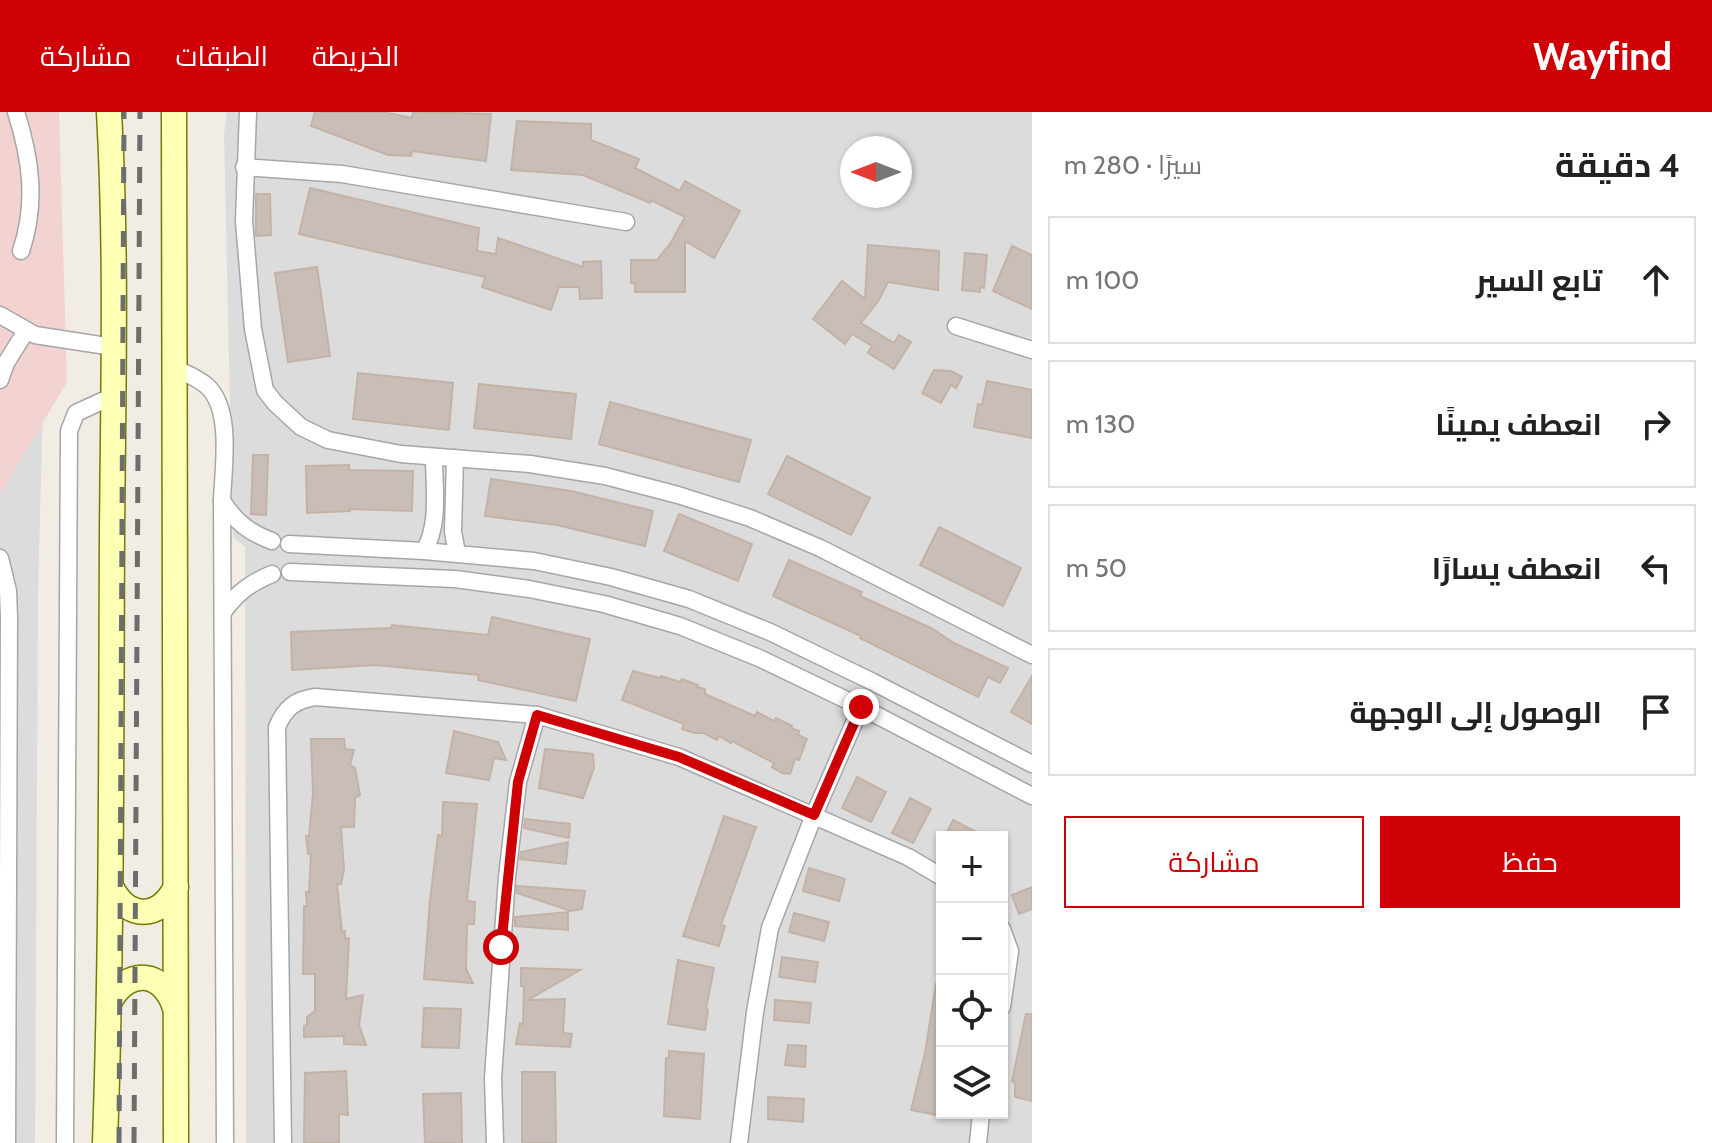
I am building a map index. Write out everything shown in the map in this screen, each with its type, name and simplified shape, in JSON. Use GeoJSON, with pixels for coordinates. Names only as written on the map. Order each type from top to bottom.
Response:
{"type":"FeatureCollection","features":[{"type":"Feature","properties":{"kind":"main road"},"geometry":{"type":"LineString","coordinates":[[105,1143],[110,1001],[113,396],[109,112]]}},
{"type":"Feature","properties":{"kind":"main road"},"geometry":{"type":"LineString","coordinates":[[174,112],[176,1143]]}},
{"type":"Feature","properties":{"kind":"main road"},"geometry":{"type":"LineString","coordinates":[[111,887],[118,900],[129,909],[143,912],[158,909],[169,900],[176,887]]}},
{"type":"Feature","properties":{"kind":"main road"},"geometry":{"type":"LineString","coordinates":[[110,1001],[116,989],[126,981],[139,977],[152,979],[163,986],[175,1008]]}},
{"type":"Feature","properties":{"kind":"street"},"geometry":{"type":"LineString","coordinates":[[16,112],[31,178],[31,209],[21,251]]}},
{"type":"Feature","properties":{"kind":"street"},"geometry":{"type":"LineString","coordinates":[[248,112],[244,167],[247,275],[260,369],[269,397],[313,434],[401,454],[530,464],[605,476],[678,495],[750,518],[820,548],[1032,655]]}},
{"type":"Feature","properties":{"kind":"street"},"geometry":{"type":"LineString","coordinates":[[244,167],[342,174],[626,222]]}},
{"type":"Feature","properties":{"kind":"street"},"geometry":{"type":"LineString","coordinates":[[0,315],[26,331],[113,347]]}},
{"type":"Feature","properties":{"kind":"street"},"geometry":{"type":"LineString","coordinates":[[956,326],[1032,350]]}},
{"type":"Feature","properties":{"kind":"street"},"geometry":{"type":"LineString","coordinates":[[0,380],[6,363],[26,331]]}},
{"type":"Feature","properties":{"kind":"street"},"geometry":{"type":"LineString","coordinates":[[175,368],[207,386],[222,410],[225,1143]]}},
{"type":"Feature","properties":{"kind":"street"},"geometry":{"type":"LineString","coordinates":[[65,1143],[69,431],[76,413],[113,396]]}},
{"type":"Feature","properties":{"kind":"street"},"geometry":{"type":"LineString","coordinates":[[424,551],[431,538],[433,523],[434,457]]}},
{"type":"Feature","properties":{"kind":"street"},"geometry":{"type":"LineString","coordinates":[[455,458],[453,532],[457,553]]}},
{"type":"Feature","properties":{"kind":"street"},"geometry":{"type":"LineString","coordinates":[[222,501],[234,519],[252,533],[272,541]]}},
{"type":"Feature","properties":{"kind":"street"},"geometry":{"type":"LineString","coordinates":[[289,544],[457,553],[534,561],[611,577],[704,605],[770,632],[1032,764]]}},
{"type":"Feature","properties":{"kind":"street"},"geometry":{"type":"LineString","coordinates":[[318,545],[318,572]]}},
{"type":"Feature","properties":{"kind":"street"},"geometry":{"type":"LineString","coordinates":[[0,558],[8,591],[4,697],[7,1143]]}},
{"type":"Feature","properties":{"kind":"street"},"geometry":{"type":"LineString","coordinates":[[223,612],[236,595],[253,581],[281,573],[318,572],[455,579],[604,604],[693,631],[759,658],[1032,796]]}},
{"type":"Feature","properties":{"kind":"street"},"geometry":{"type":"LineString","coordinates":[[693,631],[704,605]]}},
{"type":"Feature","properties":{"kind":"street"},"geometry":{"type":"LineString","coordinates":[[283,1143],[277,727],[282,715],[302,699],[315,697],[537,715],[679,757],[908,857],[936,873]]}},
{"type":"Feature","properties":{"kind":"street"},"geometry":{"type":"LineString","coordinates":[[739,1143],[753,1026],[770,928],[861,707]]}},
{"type":"Feature","properties":{"kind":"street"},"geometry":{"type":"LineString","coordinates":[[495,1143],[493,1078],[507,877],[518,782],[537,715]]}},
{"type":"Feature","properties":{"kind":"street"},"geometry":{"type":"LineString","coordinates":[[978,1143],[980,1119]]}},
{"type":"Feature","properties":{"kind":"shaded area"},"geometry":{"type":"Polygon","coordinates":[[[0,112],[47,112],[38,593],[35,1143],[0,1143],[0,112]]]}},
{"type":"Feature","properties":{"kind":"shaded area"},"geometry":{"type":"Polygon","coordinates":[[[0,112],[59,112],[67,382],[0,494],[0,112]]]}},
{"type":"Feature","properties":{"kind":"shaded area"},"geometry":{"type":"Polygon","coordinates":[[[227,112],[1032,112],[1032,1143],[246,1143],[245,547],[233,537],[224,134],[227,112]]]}},
{"type":"Feature","properties":{"kind":"building"},"geometry":{"type":"Polygon","coordinates":[[[315,112],[383,112],[412,118],[413,112],[491,114],[486,161],[412,151],[411,156],[388,155],[311,126],[315,112]]]}},
{"type":"Feature","properties":{"kind":"building"},"geometry":{"type":"Polygon","coordinates":[[[517,121],[591,124],[591,140],[639,159],[635,168],[680,191],[685,181],[740,211],[714,258],[685,241],[685,292],[635,292],[635,283],[631,283],[631,260],[657,260],[685,217],[651,200],[650,203],[583,175],[511,170],[517,121]]]}},
{"type":"Feature","properties":{"kind":"building"},"geometry":{"type":"Polygon","coordinates":[[[310,188],[479,228],[477,251],[496,254],[498,238],[583,267],[583,262],[601,261],[602,298],[580,299],[579,287],[559,287],[551,310],[482,287],[485,277],[299,234],[310,188]]]}},
{"type":"Feature","properties":{"kind":"building"},"geometry":{"type":"Polygon","coordinates":[[[256,194],[270,194],[271,235],[256,236],[256,194]]]}},
{"type":"Feature","properties":{"kind":"building"},"geometry":{"type":"Polygon","coordinates":[[[868,245],[939,251],[938,290],[888,282],[861,323],[894,343],[899,335],[911,342],[894,369],[868,353],[872,346],[852,334],[845,344],[813,319],[842,281],[865,299],[868,245]]]}},
{"type":"Feature","properties":{"kind":"building"},"geometry":{"type":"Polygon","coordinates":[[[1012,246],[1032,255],[1032,309],[993,291],[1012,246]]]}},
{"type":"Feature","properties":{"kind":"building"},"geometry":{"type":"Polygon","coordinates":[[[965,253],[987,255],[984,288],[980,287],[980,292],[962,290],[965,253]]]}},
{"type":"Feature","properties":{"kind":"building"},"geometry":{"type":"Polygon","coordinates":[[[317,267],[330,356],[288,362],[275,273],[317,267]]]}},
{"type":"Feature","properties":{"kind":"building"},"geometry":{"type":"Polygon","coordinates":[[[934,370],[951,371],[962,377],[956,388],[951,385],[941,403],[922,393],[934,370]]]}},
{"type":"Feature","properties":{"kind":"building"},"geometry":{"type":"Polygon","coordinates":[[[358,373],[453,383],[449,430],[353,419],[358,373]]]}},
{"type":"Feature","properties":{"kind":"building"},"geometry":{"type":"Polygon","coordinates":[[[987,381],[1032,390],[1032,438],[974,427],[978,404],[982,405],[987,381]]]}},
{"type":"Feature","properties":{"kind":"building"},"geometry":{"type":"Polygon","coordinates":[[[479,384],[576,394],[571,439],[474,428],[479,384]]]}},
{"type":"Feature","properties":{"kind":"building"},"geometry":{"type":"Polygon","coordinates":[[[610,402],[751,440],[739,482],[599,444],[610,402]]]}},
{"type":"Feature","properties":{"kind":"building"},"geometry":{"type":"Polygon","coordinates":[[[253,455],[268,455],[266,515],[251,514],[253,455]]]}},
{"type":"Feature","properties":{"kind":"building"},"geometry":{"type":"Polygon","coordinates":[[[787,456],[870,498],[851,535],[768,494],[787,456]]]}},
{"type":"Feature","properties":{"kind":"building"},"geometry":{"type":"Polygon","coordinates":[[[349,465],[349,470],[413,471],[412,511],[350,509],[307,513],[306,466],[349,465]]]}},
{"type":"Feature","properties":{"kind":"building"},"geometry":{"type":"Polygon","coordinates":[[[491,479],[571,491],[653,511],[645,546],[557,525],[485,516],[491,479]]]}},
{"type":"Feature","properties":{"kind":"building"},"geometry":{"type":"Polygon","coordinates":[[[679,514],[752,544],[738,581],[664,551],[679,514]]]}},
{"type":"Feature","properties":{"kind":"building"},"geometry":{"type":"Polygon","coordinates":[[[939,527],[1021,568],[1003,606],[920,565],[939,527]]]}},
{"type":"Feature","properties":{"kind":"building"},"geometry":{"type":"Polygon","coordinates":[[[789,560],[862,592],[860,596],[1008,668],[1000,683],[988,677],[978,697],[861,636],[773,596],[789,560]]]}},
{"type":"Feature","properties":{"kind":"building"},"geometry":{"type":"Polygon","coordinates":[[[492,617],[590,639],[576,701],[478,680],[479,675],[376,665],[292,670],[291,632],[391,628],[392,625],[488,635],[492,617]]]}},
{"type":"Feature","properties":{"kind":"building"},"geometry":{"type":"Polygon","coordinates":[[[633,671],[680,682],[682,679],[705,689],[705,694],[755,716],[757,712],[792,726],[799,731],[798,735],[807,739],[799,760],[795,759],[790,774],[782,773],[772,767],[774,763],[732,741],[719,736],[717,740],[704,733],[682,729],[684,724],[622,700],[633,671]]]}},
{"type":"Feature","properties":{"kind":"building"},"geometry":{"type":"Polygon","coordinates":[[[1032,676],[1032,724],[1011,712],[1032,676]]]}},
{"type":"Feature","properties":{"kind":"building"},"geometry":{"type":"Polygon","coordinates":[[[454,731],[498,742],[506,760],[494,758],[489,780],[446,773],[454,731]]]}},
{"type":"Feature","properties":{"kind":"building"},"geometry":{"type":"Polygon","coordinates":[[[311,739],[344,739],[345,749],[354,750],[350,765],[355,768],[360,795],[355,798],[354,827],[341,827],[344,870],[341,884],[337,884],[342,932],[345,931],[345,939],[349,938],[346,999],[363,995],[359,1025],[366,1045],[344,1044],[344,1036],[304,1037],[307,1017],[315,1011],[315,974],[303,974],[304,906],[307,906],[306,892],[309,892],[311,854],[308,854],[306,836],[309,836],[313,793],[311,739]]]}},
{"type":"Feature","properties":{"kind":"building"},"geometry":{"type":"Polygon","coordinates":[[[545,749],[593,754],[594,768],[583,798],[539,788],[545,749]]]}},
{"type":"Feature","properties":{"kind":"building"},"geometry":{"type":"Polygon","coordinates":[[[857,777],[886,792],[871,822],[842,808],[857,777]]]}},
{"type":"Feature","properties":{"kind":"building"},"geometry":{"type":"Polygon","coordinates":[[[910,798],[931,809],[913,843],[892,833],[910,798]]]}},
{"type":"Feature","properties":{"kind":"building"},"geometry":{"type":"Polygon","coordinates":[[[443,802],[477,804],[467,901],[475,902],[474,924],[467,924],[466,969],[473,983],[424,979],[438,835],[442,836],[443,802]]]}},
{"type":"Feature","properties":{"kind":"building"},"geometry":{"type":"Polygon","coordinates":[[[724,816],[756,827],[721,925],[725,926],[719,946],[683,936],[724,816]]]}},
{"type":"Feature","properties":{"kind":"building"},"geometry":{"type":"Polygon","coordinates":[[[525,819],[570,824],[569,838],[524,828],[525,819]]]}},
{"type":"Feature","properties":{"kind":"building"},"geometry":{"type":"Polygon","coordinates":[[[953,820],[974,831],[948,831],[953,820]]]}},
{"type":"Feature","properties":{"kind":"building"},"geometry":{"type":"Polygon","coordinates":[[[568,842],[566,864],[520,859],[521,852],[568,842]]]}},
{"type":"Feature","properties":{"kind":"building"},"geometry":{"type":"Polygon","coordinates":[[[809,868],[845,879],[839,901],[803,891],[809,868]]]}},
{"type":"Feature","properties":{"kind":"building"},"geometry":{"type":"Polygon","coordinates":[[[517,886],[585,891],[582,909],[571,911],[517,893],[517,886]]]}},
{"type":"Feature","properties":{"kind":"building"},"geometry":{"type":"Polygon","coordinates":[[[1032,887],[1032,909],[1019,914],[1012,895],[1032,887]]]}},
{"type":"Feature","properties":{"kind":"building"},"geometry":{"type":"Polygon","coordinates":[[[568,912],[568,930],[515,926],[515,917],[568,912]]]}},
{"type":"Feature","properties":{"kind":"building"},"geometry":{"type":"Polygon","coordinates":[[[794,913],[829,922],[824,941],[789,932],[794,913]]]}},
{"type":"Feature","properties":{"kind":"building"},"geometry":{"type":"Polygon","coordinates":[[[782,957],[818,962],[815,982],[779,977],[782,957]]]}},
{"type":"Feature","properties":{"kind":"building"},"geometry":{"type":"Polygon","coordinates":[[[678,960],[714,968],[705,1030],[668,1024],[678,960]]]}},
{"type":"Feature","properties":{"kind":"building"},"geometry":{"type":"Polygon","coordinates":[[[521,968],[580,970],[528,1000],[565,999],[563,1033],[572,1034],[570,1047],[516,1044],[520,1023],[523,1024],[521,968]]]}},
{"type":"Feature","properties":{"kind":"building"},"geometry":{"type":"Polygon","coordinates":[[[936,984],[936,1115],[911,1110],[925,1053],[936,984]]]}},
{"type":"Feature","properties":{"kind":"building"},"geometry":{"type":"Polygon","coordinates":[[[775,1000],[811,1003],[809,1023],[774,1020],[775,1000]]]}},
{"type":"Feature","properties":{"kind":"building"},"geometry":{"type":"Polygon","coordinates":[[[424,1008],[461,1009],[459,1048],[422,1047],[424,1008]]]}},
{"type":"Feature","properties":{"kind":"building"},"geometry":{"type":"Polygon","coordinates":[[[1026,1014],[1032,1014],[1032,1101],[1015,1097],[1015,1082],[1012,1081],[1026,1014]]]}},
{"type":"Feature","properties":{"kind":"building"},"geometry":{"type":"Polygon","coordinates":[[[788,1045],[806,1046],[805,1067],[785,1065],[788,1045]]]}},
{"type":"Feature","properties":{"kind":"building"},"geometry":{"type":"Polygon","coordinates":[[[669,1051],[704,1054],[700,1119],[664,1116],[666,1058],[669,1058],[669,1051]]]}},
{"type":"Feature","properties":{"kind":"building"},"geometry":{"type":"Polygon","coordinates":[[[346,1071],[348,1115],[339,1114],[339,1143],[304,1143],[305,1073],[346,1071]]]}},
{"type":"Feature","properties":{"kind":"building"},"geometry":{"type":"Polygon","coordinates":[[[522,1072],[555,1072],[556,1143],[522,1143],[522,1072]]]}},
{"type":"Feature","properties":{"kind":"building"},"geometry":{"type":"Polygon","coordinates":[[[461,1093],[462,1143],[425,1143],[423,1094],[461,1093]]]}},
{"type":"Feature","properties":{"kind":"building"},"geometry":{"type":"Polygon","coordinates":[[[768,1097],[804,1099],[803,1122],[768,1119],[768,1097]]]}},
{"type":"Feature","properties":{"kind":"railway"},"geometry":{"type":"LineString","coordinates":[[119,1143],[124,112]]}},
{"type":"Feature","properties":{"kind":"railway"},"geometry":{"type":"LineString","coordinates":[[134,1143],[140,112]]}},
{"type":"Feature","properties":{"kind":"route"},"geometry":{"type":"LineString","coordinates":[[501,947],[518,782],[537,715],[679,757],[814,815],[861,707]]}}]}
